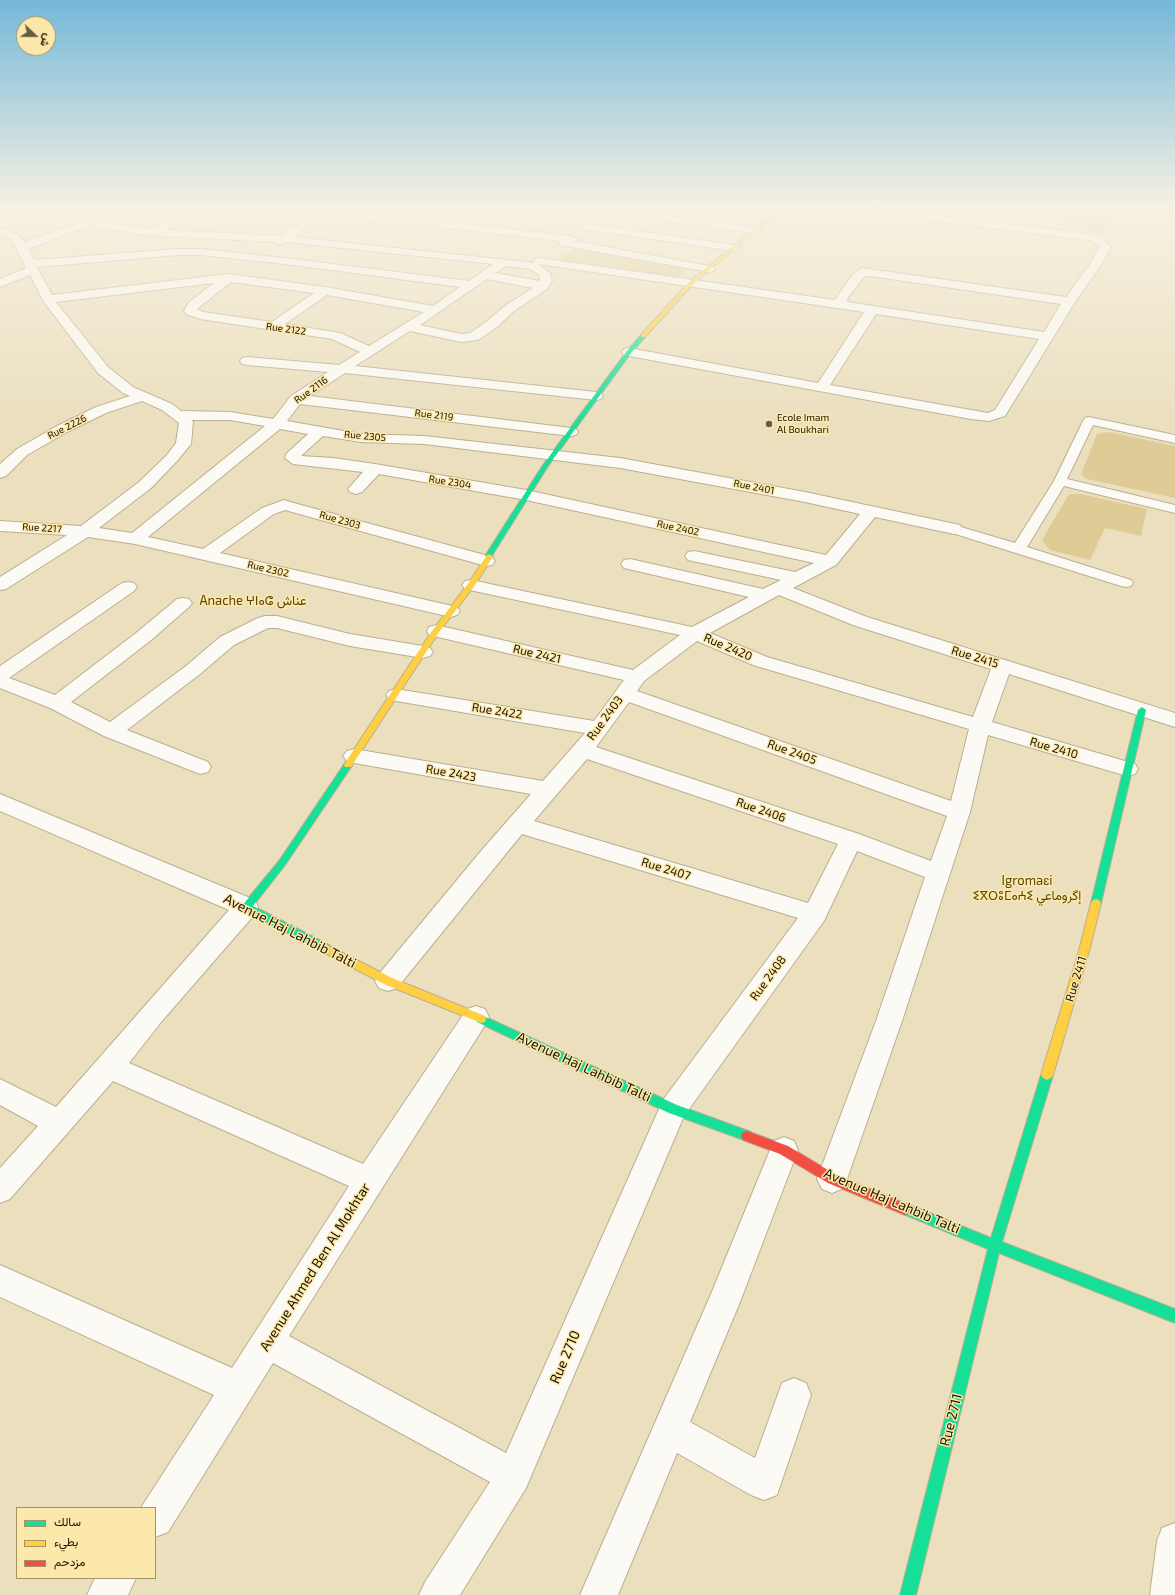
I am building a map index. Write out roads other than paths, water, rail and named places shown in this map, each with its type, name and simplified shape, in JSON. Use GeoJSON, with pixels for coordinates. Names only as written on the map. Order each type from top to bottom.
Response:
{"type":"FeatureCollection","features":[{"type":"Feature","properties":{"kind":"street"},"geometry":{"type":"LineString","coordinates":[[0,585],[85,531],[145,485],[172,458],[183,444],[185,431],[186,422],[178,415],[143,396],[128,390],[103,370],[48,299],[38,280]]}},
{"type":"Feature","properties":{"kind":"street"},"geometry":{"type":"LineString","coordinates":[[48,299],[207,280]]}},
{"type":"Feature","properties":{"kind":"street","name":"Rue 2122"},"geometry":{"type":"LineString","coordinates":[[225,280],[193,304],[190,311],[200,315],[335,336],[370,351]]}},
{"type":"Feature","properties":{"kind":"street"},"geometry":{"type":"LineString","coordinates":[[246,280],[325,291],[435,310]]}},
{"type":"Feature","properties":{"kind":"street"},"geometry":{"type":"LineString","coordinates":[[440,280],[471,285]]}},
{"type":"Feature","properties":{"kind":"street","name":"Rue 2116"},"geometry":{"type":"LineString","coordinates":[[136,539],[277,424],[296,399],[409,327],[477,280]]}},
{"type":"Feature","properties":{"kind":"street"},"geometry":{"type":"LineString","coordinates":[[514,280],[543,286]]}},
{"type":"Feature","properties":{"kind":"street"},"geometry":{"type":"LineString","coordinates":[[409,327],[461,338],[473,337],[491,325],[510,308],[543,286],[546,280]]}},
{"type":"Feature","properties":{"kind":"street"},"geometry":{"type":"LineString","coordinates":[[678,280],[1047,336]]}},
{"type":"Feature","properties":{"kind":"street"},"geometry":{"type":"LineString","coordinates":[[840,305],[842,297],[854,280]]}},
{"type":"Feature","properties":{"kind":"street"},"geometry":{"type":"LineString","coordinates":[[928,280],[1069,301]]}},
{"type":"Feature","properties":{"kind":"street"},"geometry":{"type":"LineString","coordinates":[[629,352],[971,415],[989,417],[1000,413],[1069,301],[1084,280]]}},
{"type":"Feature","properties":{"kind":"street"},"geometry":{"type":"LineString","coordinates":[[0,1189],[109,1067],[153,1013],[246,907],[282,862],[311,822],[396,695],[436,631],[471,585],[553,454],[571,432],[629,352],[692,282]]}},
{"type":"Feature","properties":{"kind":"street"},"geometry":{"type":"LineString","coordinates":[[40,285],[55,283]]}},
{"type":"Feature","properties":{"kind":"street"},"geometry":{"type":"LineString","coordinates":[[273,327],[325,291]]}},
{"type":"Feature","properties":{"kind":"street"},"geometry":{"type":"LineString","coordinates":[[822,387],[872,310]]}},
{"type":"Feature","properties":{"kind":"street"},"geometry":{"type":"LineString","coordinates":[[247,361],[342,369],[596,396]]}},
{"type":"Feature","properties":{"kind":"street","name":"Rue 2226"},"geometry":{"type":"LineString","coordinates":[[0,472],[22,452],[81,420],[101,410],[143,396]]}},
{"type":"Feature","properties":{"kind":"street","name":"Rue 2119"},"geometry":{"type":"LineString","coordinates":[[296,399],[571,432]]}},
{"type":"Feature","properties":{"kind":"street","name":"Rue 2305"},"geometry":{"type":"LineString","coordinates":[[178,415],[230,416],[361,438],[424,440],[553,454]]}},
{"type":"Feature","properties":{"kind":"street","name":"Rue 2304"},"geometry":{"type":"LineString","coordinates":[[320,431],[294,454],[293,458],[298,461],[333,463],[374,469],[526,495]]}},
{"type":"Feature","properties":{"kind":"street"},"geometry":{"type":"LineString","coordinates":[[0,452],[22,452]]}},
{"type":"Feature","properties":{"kind":"street","name":"Rue 2401"},"geometry":{"type":"LineString","coordinates":[[553,454],[673,472],[954,528]]}},
{"type":"Feature","properties":{"kind":"street"},"geometry":{"type":"LineString","coordinates":[[356,489],[374,469]]}},
{"type":"Feature","properties":{"kind":"street","name":"Rue 2402"},"geometry":{"type":"LineString","coordinates":[[526,495],[830,561]]}},
{"type":"Feature","properties":{"kind":"street","name":"Rue 2303"},"geometry":{"type":"LineString","coordinates":[[206,555],[268,511],[284,505],[486,561]]}},
{"type":"Feature","properties":{"kind":"street","name":"Rue 2403"},"geometry":{"type":"LineString","coordinates":[[388,981],[516,824],[549,790],[583,750],[637,677],[695,633],[830,561],[870,512]]}},
{"type":"Feature","properties":{"kind":"street","name":"Rue 2217"},"geometry":{"type":"LineString","coordinates":[[0,526],[85,531]]}},
{"type":"Feature","properties":{"kind":"street","name":"Rue 2302"},"geometry":{"type":"LineString","coordinates":[[85,531],[136,539],[452,611]]}},
{"type":"Feature","properties":{"kind":"street"},"geometry":{"type":"LineString","coordinates":[[694,556],[797,578]]}},
{"type":"Feature","properties":{"kind":"street","name":"Rue 2415"},"geometry":{"type":"LineString","coordinates":[[630,564],[771,592],[1175,720]]}},
{"type":"Feature","properties":{"kind":"street"},"geometry":{"type":"LineString","coordinates":[[0,565],[30,566]]}},
{"type":"Feature","properties":{"kind":"street","name":"Rue 2420"},"geometry":{"type":"LineString","coordinates":[[471,585],[695,633],[760,661],[980,727]]}},
{"type":"Feature","properties":{"kind":"street"},"geometry":{"type":"LineString","coordinates":[[0,675],[68,626],[128,587]]}},
{"type":"Feature","properties":{"kind":"street"},"geometry":{"type":"LineString","coordinates":[[57,703],[183,603]]}},
{"type":"Feature","properties":{"kind":"street"},"geometry":{"type":"LineString","coordinates":[[111,731],[192,670],[227,641],[265,622],[277,622],[350,640],[423,652]]}},
{"type":"Feature","properties":{"kind":"street","name":"Rue 2421"},"geometry":{"type":"LineString","coordinates":[[436,631],[637,677]]}},
{"type":"Feature","properties":{"kind":"street"},"geometry":{"type":"LineString","coordinates":[[832,1178],[889,1021],[959,812],[980,727],[1002,665]]}},
{"type":"Feature","properties":{"kind":"street"},"geometry":{"type":"LineString","coordinates":[[0,681],[57,703],[111,731],[200,767]]}},
{"type":"Feature","properties":{"kind":"street","name":"Rue 2405"},"geometry":{"type":"LineString","coordinates":[[624,693],[959,812]]}},
{"type":"Feature","properties":{"kind":"street","name":"Rue 2422"},"geometry":{"type":"LineString","coordinates":[[396,695],[598,728]]}},
{"type":"Feature","properties":{"kind":"street","name":"Rue 2411"},"geometry":{"type":"LineString","coordinates":[[995,1245],[1084,951],[1142,710]]}},
{"type":"Feature","properties":{"kind":"street","name":"Rue 2410"},"geometry":{"type":"LineString","coordinates":[[980,727],[1127,769]]}},
{"type":"Feature","properties":{"kind":"street","name":"Rue 2406"},"geometry":{"type":"LineString","coordinates":[[583,750],[851,840],[938,873]]}},
{"type":"Feature","properties":{"kind":"street","name":"Rue 2423"},"geometry":{"type":"LineString","coordinates":[[354,756],[549,790]]}},
{"type":"Feature","properties":{"kind":"street","name":"Avenue Haj Lahbib Talti"},"geometry":{"type":"LineString","coordinates":[[0,802],[246,907],[388,981],[476,1017],[673,1109],[784,1150],[832,1178],[1093,1285],[1175,1316]]}},
{"type":"Feature","properties":{"kind":"street","name":"Rue 2407"},"geometry":{"type":"LineString","coordinates":[[516,824],[815,914]]}},
{"type":"Feature","properties":{"kind":"street","name":"Rue 2408"},"geometry":{"type":"LineString","coordinates":[[673,1109],[815,914],[851,840]]}},
{"type":"Feature","properties":{"kind":"street","name":"Avenue Ahmed Ben Al Mokhtar"},"geometry":{"type":"LineString","coordinates":[[156,1516],[369,1181],[476,1017]]}},
{"type":"Feature","properties":{"kind":"street"},"geometry":{"type":"LineString","coordinates":[[109,1067],[369,1181]]}},
{"type":"Feature","properties":{"kind":"street"},"geometry":{"type":"LineString","coordinates":[[0,1091],[60,1123]]}},
{"type":"Feature","properties":{"kind":"street","name":"Rue 2710"},"geometry":{"type":"LineString","coordinates":[[438,1595],[514,1476],[673,1109]]}},
{"type":"Feature","properties":{"kind":"street"},"geometry":{"type":"LineString","coordinates":[[599,1595],[724,1302],[784,1150]]}},
{"type":"Feature","properties":{"kind":"street","name":"Rue 2711"},"geometry":{"type":"LineString","coordinates":[[908,1595],[995,1245]]}},
{"type":"Feature","properties":{"kind":"street"},"geometry":{"type":"LineString","coordinates":[[0,1281],[238,1388]]}},
{"type":"Feature","properties":{"kind":"street"},"geometry":{"type":"LineString","coordinates":[[268,1342],[514,1476]]}},
{"type":"Feature","properties":{"kind":"street"},"geometry":{"type":"LineString","coordinates":[[670,1430],[764,1482],[794,1394]]}},
{"type":"Feature","properties":{"kind":"street"},"geometry":{"type":"LineString","coordinates":[[1169,1595],[1175,1541]]}},
{"type":"Feature","properties":{"kind":"street"},"geometry":{"type":"LineString","coordinates":[[106,1595],[116,1579]]}},
{"type":"Feature","properties":{"kind":"lane"},"geometry":{"type":"LineString","coordinates":[[1019,549],[1060,481],[1089,421],[1175,439]]}},
{"type":"Feature","properties":{"kind":"lane"},"geometry":{"type":"LineString","coordinates":[[1060,481],[1175,509]]}},
{"type":"Feature","properties":{"kind":"lane"},"geometry":{"type":"LineString","coordinates":[[954,528],[1126,583]]}},
{"type":"Feature","properties":{"kind":"place","name":"Ecole Imam Al Boukhari"},"geometry":{"type":"Point","coordinates":[769,424]}},
{"type":"Feature","properties":{"kind":"district","name":"Anache ⵖⵏⴰⵛ عناش"},"geometry":{"type":"Point","coordinates":[253,601]}},
{"type":"Feature","properties":{"kind":"district","name":"Igromaɛi ⵉⴳⵔⵓⵎⴰⵄⵉ إگروماعي"},"geometry":{"type":"Point","coordinates":[1027,888]}}]}
